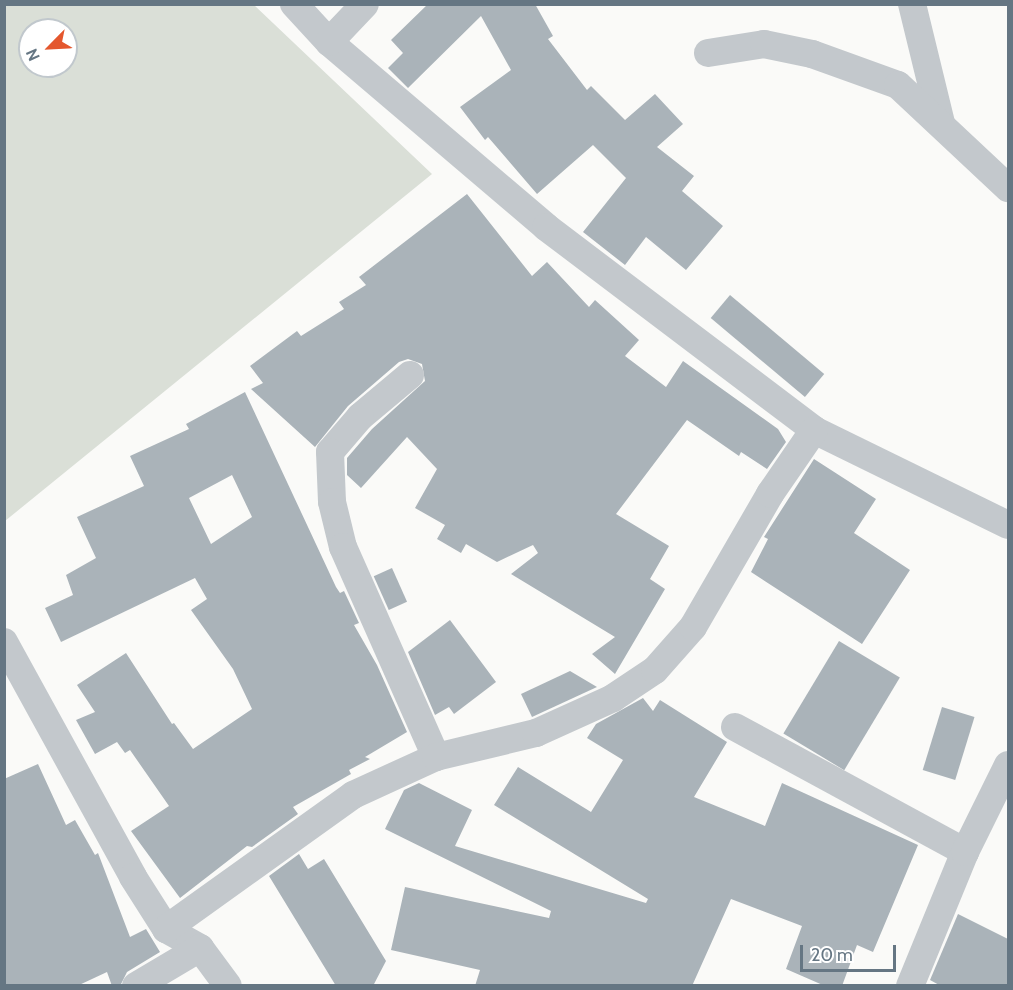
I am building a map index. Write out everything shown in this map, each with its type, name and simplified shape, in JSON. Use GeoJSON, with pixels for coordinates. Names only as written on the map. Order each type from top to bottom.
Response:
{"type":"FeatureCollection","features":[{"type":"Feature","properties":{"kind":"street"},"geometry":{"type":"LineString","coordinates":[[294,4],[330,42],[546,227],[814,430],[1008,525]]}},
{"type":"Feature","properties":{"kind":"street"},"geometry":{"type":"LineString","coordinates":[[330,42],[365,4]]}},
{"type":"Feature","properties":{"kind":"street"},"geometry":{"type":"LineString","coordinates":[[912,4],[941,123]]}},
{"type":"Feature","properties":{"kind":"street"},"geometry":{"type":"LineString","coordinates":[[708,53],[764,44],[812,54],[898,85],[1008,188]]}},
{"type":"Feature","properties":{"kind":"street"},"geometry":{"type":"LineString","coordinates":[[410,375],[360,417],[330,452],[332,502],[343,547],[436,757]]}},
{"type":"Feature","properties":{"kind":"street"},"geometry":{"type":"LineString","coordinates":[[166,929],[352,795],[436,757],[537,733],[613,698],[655,670],[693,627],[770,494],[814,430]]}},
{"type":"Feature","properties":{"kind":"street"},"geometry":{"type":"LineString","coordinates":[[4,642],[134,877],[166,929],[200,948],[228,986]]}},
{"type":"Feature","properties":{"kind":"street"},"geometry":{"type":"LineString","coordinates":[[735,726],[964,852]]}},
{"type":"Feature","properties":{"kind":"street"},"geometry":{"type":"LineString","coordinates":[[910,986],[964,852],[1008,765]]}},
{"type":"Feature","properties":{"kind":"street"},"geometry":{"type":"LineString","coordinates":[[136,986],[200,948]]}},
{"type":"Feature","properties":{"kind":"shaded area"},"geometry":{"type":"Polygon","coordinates":[[[5,4],[254,5],[432,174],[5,521],[5,4]]]}},
{"type":"Feature","properties":{"kind":"building"},"geometry":{"type":"Polygon","coordinates":[[[428,4],[535,4],[553,36],[548,39],[587,90],[591,86],[625,120],[655,94],[683,124],[657,147],[694,176],[682,191],[723,226],[686,270],[646,237],[625,265],[583,232],[626,178],[593,145],[537,194],[488,137],[485,140],[460,107],[511,70],[481,16],[408,88],[388,68],[403,53],[391,40],[428,4]]]}},
{"type":"Feature","properties":{"kind":"building"},"geometry":{"type":"Polygon","coordinates":[[[467,194],[532,276],[547,262],[589,307],[595,300],[639,340],[625,356],[666,387],[683,361],[778,429],[786,442],[767,469],[741,452],[739,456],[687,420],[616,514],[669,546],[650,579],[665,589],[615,674],[592,654],[615,637],[511,574],[538,553],[533,545],[497,562],[466,544],[461,553],[437,539],[445,525],[415,508],[437,469],[407,437],[361,488],[347,475],[347,458],[372,429],[425,381],[422,364],[408,359],[399,362],[348,406],[315,447],[251,389],[263,383],[250,366],[297,331],[301,336],[344,309],[339,302],[366,285],[359,277],[467,194]]]}},
{"type":"Feature","properties":{"kind":"building"},"geometry":{"type":"Polygon","coordinates":[[[730,295],[824,374],[805,397],[711,318],[730,295]]]}},
{"type":"Feature","properties":{"kind":"building"},"geometry":{"type":"Polygon","coordinates":[[[245,392],[336,587],[340,593],[344,591],[359,623],[354,625],[377,665],[407,732],[365,757],[370,759],[349,770],[351,774],[293,807],[298,814],[252,847],[247,846],[180,898],[131,831],[169,806],[130,750],[125,753],[117,742],[95,754],[76,720],[95,712],[77,685],[126,653],[172,724],[174,723],[193,749],[252,709],[233,669],[191,610],[207,599],[195,578],[61,642],[45,608],[73,595],[66,575],[96,558],[77,517],[144,486],[130,456],[189,429],[186,424],[245,392]],[[232,475],[189,498],[211,544],[252,517],[232,475]]]}},
{"type":"Feature","properties":{"kind":"building"},"geometry":{"type":"Polygon","coordinates":[[[814,459],[876,499],[854,533],[910,570],[862,644],[751,572],[768,539],[764,537],[814,459]]]}},
{"type":"Feature","properties":{"kind":"building"},"geometry":{"type":"Polygon","coordinates":[[[392,568],[407,602],[389,610],[374,576],[392,568]]]}},
{"type":"Feature","properties":{"kind":"building"},"geometry":{"type":"Polygon","coordinates":[[[450,620],[496,682],[454,714],[449,707],[435,715],[408,652],[450,620]]]}},
{"type":"Feature","properties":{"kind":"building"},"geometry":{"type":"Polygon","coordinates":[[[839,641],[900,678],[844,770],[783,734],[839,641]]]}},
{"type":"Feature","properties":{"kind":"building"},"geometry":{"type":"Polygon","coordinates":[[[570,671],[597,687],[532,717],[521,694],[570,671]]]}},
{"type":"Feature","properties":{"kind":"building"},"geometry":{"type":"Polygon","coordinates":[[[643,698],[653,711],[660,700],[727,742],[694,797],[765,826],[782,783],[918,845],[873,952],[857,945],[842,986],[825,986],[786,969],[802,926],[731,899],[692,986],[475,986],[480,970],[391,950],[405,887],[549,918],[551,911],[385,829],[404,790],[419,783],[472,810],[455,846],[646,903],[648,899],[494,805],[518,767],[591,812],[623,760],[587,738],[596,724],[643,698]]]}},
{"type":"Feature","properties":{"kind":"building"},"geometry":{"type":"Polygon","coordinates":[[[942,707],[975,717],[955,780],[923,770],[942,707]]]}},
{"type":"Feature","properties":{"kind":"building"},"geometry":{"type":"Polygon","coordinates":[[[38,764],[66,825],[75,820],[95,855],[98,853],[130,937],[146,929],[160,952],[127,972],[120,986],[112,986],[107,972],[77,986],[4,986],[4,779],[38,764]]]}},
{"type":"Feature","properties":{"kind":"building"},"geometry":{"type":"Polygon","coordinates":[[[299,854],[308,869],[324,859],[386,961],[373,986],[336,986],[269,876],[299,854]]]}},
{"type":"Feature","properties":{"kind":"building"},"geometry":{"type":"Polygon","coordinates":[[[958,914],[1008,939],[1008,986],[941,986],[930,980],[958,914]]]}}]}
